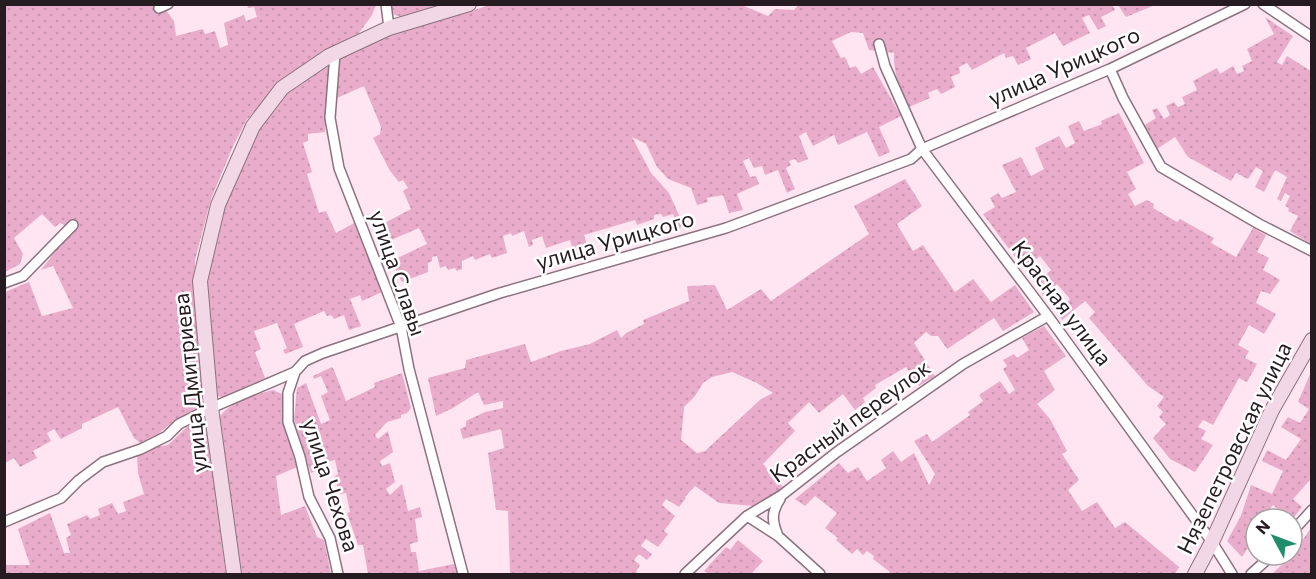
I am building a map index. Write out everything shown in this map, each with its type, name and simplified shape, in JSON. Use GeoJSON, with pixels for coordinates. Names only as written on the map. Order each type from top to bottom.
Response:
{"type":"FeatureCollection","features":[{"type":"Feature","properties":{"kind":"street"},"geometry":{"type":"LineString","coordinates":[[386,4],[390,28]]}},
{"type":"Feature","properties":{"kind":"street","name":"улица Дмитриева"},"geometry":{"type":"LineString","coordinates":[[234,574],[211,408],[200,281],[218,205],[253,126],[282,88],[335,53],[390,28],[469,4]]}},
{"type":"Feature","properties":{"kind":"street","name":"улица Урицкого"},"geometry":{"type":"LineString","coordinates":[[4,522],[61,498],[103,462],[141,449],[167,436],[179,424],[296,372],[305,362],[323,353],[500,293],[726,228],[911,159],[922,149],[1110,69],[1245,4]]}},
{"type":"Feature","properties":{"kind":"street"},"geometry":{"type":"LineString","coordinates":[[1263,4],[1311,37]]}},
{"type":"Feature","properties":{"kind":"street","name":"Красная улица"},"geometry":{"type":"LineString","coordinates":[[879,44],[885,66],[922,149],[1048,316],[1212,542],[1232,574]]}},
{"type":"Feature","properties":{"kind":"street","name":"улица Славы"},"geometry":{"type":"LineString","coordinates":[[335,53],[330,118],[339,168],[400,327],[463,574]]}},
{"type":"Feature","properties":{"kind":"street"},"geometry":{"type":"LineString","coordinates":[[1110,69],[1123,98],[1161,166],[1258,224],[1311,251]]}},
{"type":"Feature","properties":{"kind":"street"},"geometry":{"type":"LineString","coordinates":[[4,283],[23,276],[73,225]]}},
{"type":"Feature","properties":{"kind":"street","name":"Красный переулок"},"geometry":{"type":"LineString","coordinates":[[685,574],[747,516],[782,495],[837,452],[963,364],[1048,316]]}},
{"type":"Feature","properties":{"kind":"street","name":"Нязепетровская улица"},"geometry":{"type":"LineString","coordinates":[[1195,574],[1272,410],[1311,340]]}},
{"type":"Feature","properties":{"kind":"street","name":"улица Чехова"},"geometry":{"type":"LineString","coordinates":[[296,372],[288,393],[288,422],[300,457],[309,497],[330,538],[338,574]]}},
{"type":"Feature","properties":{"kind":"street"},"geometry":{"type":"LineString","coordinates":[[778,536],[772,521],[773,509],[782,495]]}},
{"type":"Feature","properties":{"kind":"street"},"geometry":{"type":"LineString","coordinates":[[747,516],[778,536],[820,574]]}},
{"type":"Feature","properties":{"kind":"shaded area"},"geometry":{"type":"Polygon","coordinates":[[[739,4],[768,16],[775,9],[794,10],[799,4],[1112,4],[1115,10],[1101,17],[1106,26],[1098,30],[1089,15],[1082,18],[1090,33],[1063,46],[1055,33],[1026,48],[1031,59],[1018,65],[1013,56],[1006,58],[1004,53],[972,70],[967,63],[959,67],[960,73],[951,77],[955,87],[941,94],[937,89],[928,93],[930,98],[909,107],[898,81],[894,53],[869,50],[863,33],[851,32],[832,41],[841,58],[845,57],[850,68],[856,66],[861,74],[873,67],[901,116],[879,127],[890,152],[879,157],[867,132],[838,145],[834,135],[813,146],[806,132],[799,136],[808,159],[798,163],[795,159],[789,161],[791,165],[786,168],[795,189],[787,193],[778,170],[765,175],[762,166],[754,168],[749,158],[743,161],[750,177],[756,176],[759,184],[737,194],[743,210],[729,213],[723,195],[707,198],[708,202],[697,205],[691,188],[668,179],[657,167],[646,144],[632,137],[651,173],[669,193],[683,224],[679,229],[673,214],[663,217],[661,214],[654,215],[654,219],[637,225],[635,220],[584,235],[590,256],[576,260],[570,240],[546,248],[542,236],[532,240],[533,245],[529,247],[524,231],[512,236],[511,233],[503,236],[507,253],[492,258],[490,254],[475,260],[473,256],[462,261],[462,269],[457,271],[455,268],[448,270],[446,266],[440,268],[437,256],[432,257],[432,261],[428,263],[428,272],[402,282],[391,261],[427,244],[419,228],[384,243],[377,227],[411,209],[403,191],[408,188],[403,180],[399,182],[390,171],[373,138],[380,134],[381,127],[364,86],[337,98],[337,58],[396,33],[489,5],[739,4]]]}},
{"type":"Feature","properties":{"kind":"shaded area"},"geometry":{"type":"Polygon","coordinates":[[[5,5],[162,5],[174,21],[176,36],[203,29],[205,34],[215,31],[220,48],[228,45],[224,23],[244,15],[246,21],[257,17],[254,7],[248,8],[247,5],[376,5],[359,33],[327,49],[282,80],[246,121],[234,144],[211,199],[195,260],[194,287],[203,397],[198,410],[175,420],[158,434],[140,443],[134,438],[118,407],[82,424],[82,428],[61,439],[54,429],[47,433],[51,441],[33,451],[37,458],[20,467],[14,458],[5,463],[5,292],[29,282],[42,316],[73,308],[53,266],[41,270],[74,230],[60,223],[55,227],[42,214],[14,238],[23,254],[20,264],[5,272],[5,5]]]}},
{"type":"Feature","properties":{"kind":"shaded area"},"geometry":{"type":"Polygon","coordinates":[[[390,5],[445,5],[405,17],[393,14],[390,5]]]}},
{"type":"Feature","properties":{"kind":"shaded area"},"geometry":{"type":"Polygon","coordinates":[[[1118,5],[1155,5],[1126,17],[1118,5]]]}},
{"type":"Feature","properties":{"kind":"shaded area"},"geometry":{"type":"Polygon","coordinates":[[[1265,17],[1293,36],[1277,62],[1282,65],[1287,56],[1311,71],[1311,244],[1290,231],[1298,216],[1288,211],[1289,208],[1285,206],[1290,196],[1285,193],[1281,201],[1277,199],[1287,177],[1275,170],[1264,192],[1255,187],[1263,171],[1256,167],[1248,179],[1236,173],[1231,181],[1188,157],[1175,137],[1157,149],[1143,126],[1156,118],[1152,110],[1157,108],[1164,119],[1170,115],[1166,106],[1174,102],[1178,107],[1185,104],[1182,97],[1197,90],[1193,81],[1217,68],[1220,74],[1233,66],[1237,74],[1244,71],[1242,66],[1252,61],[1247,49],[1274,34],[1265,17]]]}},
{"type":"Feature","properties":{"kind":"shaded area"},"geometry":{"type":"Polygon","coordinates":[[[329,63],[325,132],[308,134],[308,141],[303,143],[312,172],[307,174],[319,213],[326,211],[336,233],[354,223],[382,292],[362,301],[360,295],[350,299],[361,326],[349,330],[344,315],[334,319],[331,315],[327,316],[324,311],[294,324],[303,347],[285,354],[283,350],[287,348],[277,323],[254,331],[261,349],[255,352],[265,378],[223,398],[218,396],[208,308],[208,277],[221,210],[258,129],[285,93],[329,63]]]}},
{"type":"Feature","properties":{"kind":"shaded area"},"geometry":{"type":"Polygon","coordinates":[[[1119,113],[1144,163],[1127,172],[1136,189],[1128,194],[1135,206],[1147,200],[1154,204],[1153,208],[1177,222],[1180,219],[1214,238],[1211,243],[1236,257],[1253,228],[1266,235],[1257,252],[1269,258],[1263,270],[1280,280],[1270,294],[1261,291],[1256,303],[1276,314],[1264,334],[1249,325],[1238,345],[1249,351],[1245,358],[1257,364],[1247,382],[1239,378],[1213,425],[1203,420],[1198,427],[1206,431],[1201,439],[1213,445],[1195,472],[1170,459],[1153,438],[1166,424],[1159,417],[1163,412],[1157,406],[1164,397],[1148,386],[1089,318],[1095,312],[1085,301],[1062,320],[1057,312],[1070,299],[1057,284],[1043,296],[1036,283],[1051,270],[1040,256],[1024,269],[983,214],[995,207],[990,198],[998,193],[1002,198],[1016,192],[1002,165],[1021,157],[1031,176],[1044,169],[1035,148],[1059,136],[1066,148],[1075,143],[1068,126],[1079,121],[1084,131],[1102,124],[1101,121],[1119,113]]]}},
{"type":"Feature","properties":{"kind":"shaded area"},"geometry":{"type":"Polygon","coordinates":[[[905,179],[922,206],[897,224],[913,251],[923,245],[955,292],[973,279],[991,302],[1015,285],[1034,312],[1003,331],[994,318],[947,349],[938,336],[931,336],[926,332],[914,343],[935,376],[919,386],[906,367],[875,385],[876,388],[863,398],[865,402],[855,410],[843,394],[819,413],[809,402],[788,423],[795,431],[763,464],[784,488],[754,506],[719,503],[695,486],[679,507],[666,499],[662,505],[675,516],[664,531],[668,534],[658,547],[646,539],[641,546],[652,554],[647,560],[639,554],[634,560],[640,565],[636,572],[639,574],[510,574],[508,511],[496,510],[488,453],[504,448],[501,429],[463,439],[460,429],[466,426],[466,421],[485,412],[503,408],[503,401],[484,405],[478,392],[436,416],[428,378],[465,368],[466,360],[525,344],[531,362],[590,344],[617,330],[621,338],[644,324],[643,320],[689,301],[687,286],[715,285],[727,310],[761,289],[771,301],[869,234],[854,206],[905,179]],[[732,372],[712,377],[703,383],[684,407],[681,440],[697,453],[705,451],[761,399],[773,393],[732,372]]]}},
{"type":"Feature","properties":{"kind":"shaded area"},"geometry":{"type":"Polygon","coordinates":[[[1044,326],[1066,356],[1044,371],[1055,390],[1037,404],[1050,419],[1067,451],[1062,454],[1079,480],[1068,490],[1082,511],[1097,502],[1115,528],[1125,522],[1179,567],[1175,574],[1139,572],[1137,574],[888,574],[890,572],[873,559],[874,556],[867,551],[863,555],[857,549],[852,554],[836,540],[838,538],[825,528],[837,513],[815,496],[805,506],[795,499],[839,463],[848,473],[858,467],[867,481],[886,468],[881,460],[893,451],[901,462],[914,453],[929,485],[935,474],[914,441],[927,434],[932,442],[970,415],[968,412],[983,401],[979,395],[1000,381],[1009,394],[1015,390],[1003,369],[1007,366],[1003,360],[1014,354],[1017,358],[1029,350],[1022,338],[1044,326]]]}},
{"type":"Feature","properties":{"kind":"shaded area"},"geometry":{"type":"Polygon","coordinates":[[[332,367],[346,401],[375,387],[374,383],[402,373],[411,408],[407,413],[401,415],[401,418],[387,422],[375,435],[378,439],[388,431],[393,452],[380,461],[382,466],[390,463],[395,482],[386,489],[390,495],[402,484],[408,511],[420,507],[422,517],[415,519],[418,542],[410,544],[411,552],[416,552],[419,571],[454,564],[457,574],[368,574],[363,545],[358,545],[347,513],[350,512],[346,493],[340,494],[334,477],[338,474],[335,460],[323,463],[323,468],[311,473],[294,420],[297,388],[306,383],[321,424],[330,420],[321,396],[328,392],[321,376],[314,379],[313,376],[332,367]]]}},
{"type":"Feature","properties":{"kind":"shaded area"},"geometry":{"type":"Polygon","coordinates":[[[1311,372],[1311,479],[1293,499],[1302,507],[1276,507],[1273,505],[1271,507],[1244,507],[1244,554],[1242,557],[1227,541],[1241,516],[1251,485],[1272,494],[1283,471],[1262,461],[1267,450],[1286,460],[1301,439],[1281,427],[1288,417],[1300,423],[1309,409],[1298,402],[1311,372]]]}},
{"type":"Feature","properties":{"kind":"shaded area"},"geometry":{"type":"Polygon","coordinates":[[[273,390],[282,394],[283,424],[297,467],[276,476],[281,515],[305,506],[317,537],[324,540],[331,574],[239,574],[219,417],[237,403],[273,390]]]}},
{"type":"Feature","properties":{"kind":"shaded area"},"geometry":{"type":"Polygon","coordinates":[[[200,420],[206,423],[226,574],[5,574],[4,565],[30,565],[18,529],[50,513],[64,553],[70,553],[66,538],[71,535],[67,524],[87,515],[90,519],[100,515],[98,509],[112,503],[118,514],[126,511],[123,502],[144,494],[138,473],[137,455],[155,447],[168,445],[192,422],[200,420]]]}},
{"type":"Feature","properties":{"kind":"shaded area"},"geometry":{"type":"Polygon","coordinates":[[[1311,528],[1311,574],[1272,574],[1279,567],[1304,567],[1304,538],[1311,528]]]}},
{"type":"Feature","properties":{"kind":"shaded area"},"geometry":{"type":"Polygon","coordinates":[[[738,540],[763,561],[751,574],[709,574],[704,571],[726,547],[730,550],[738,540]]]}}]}
